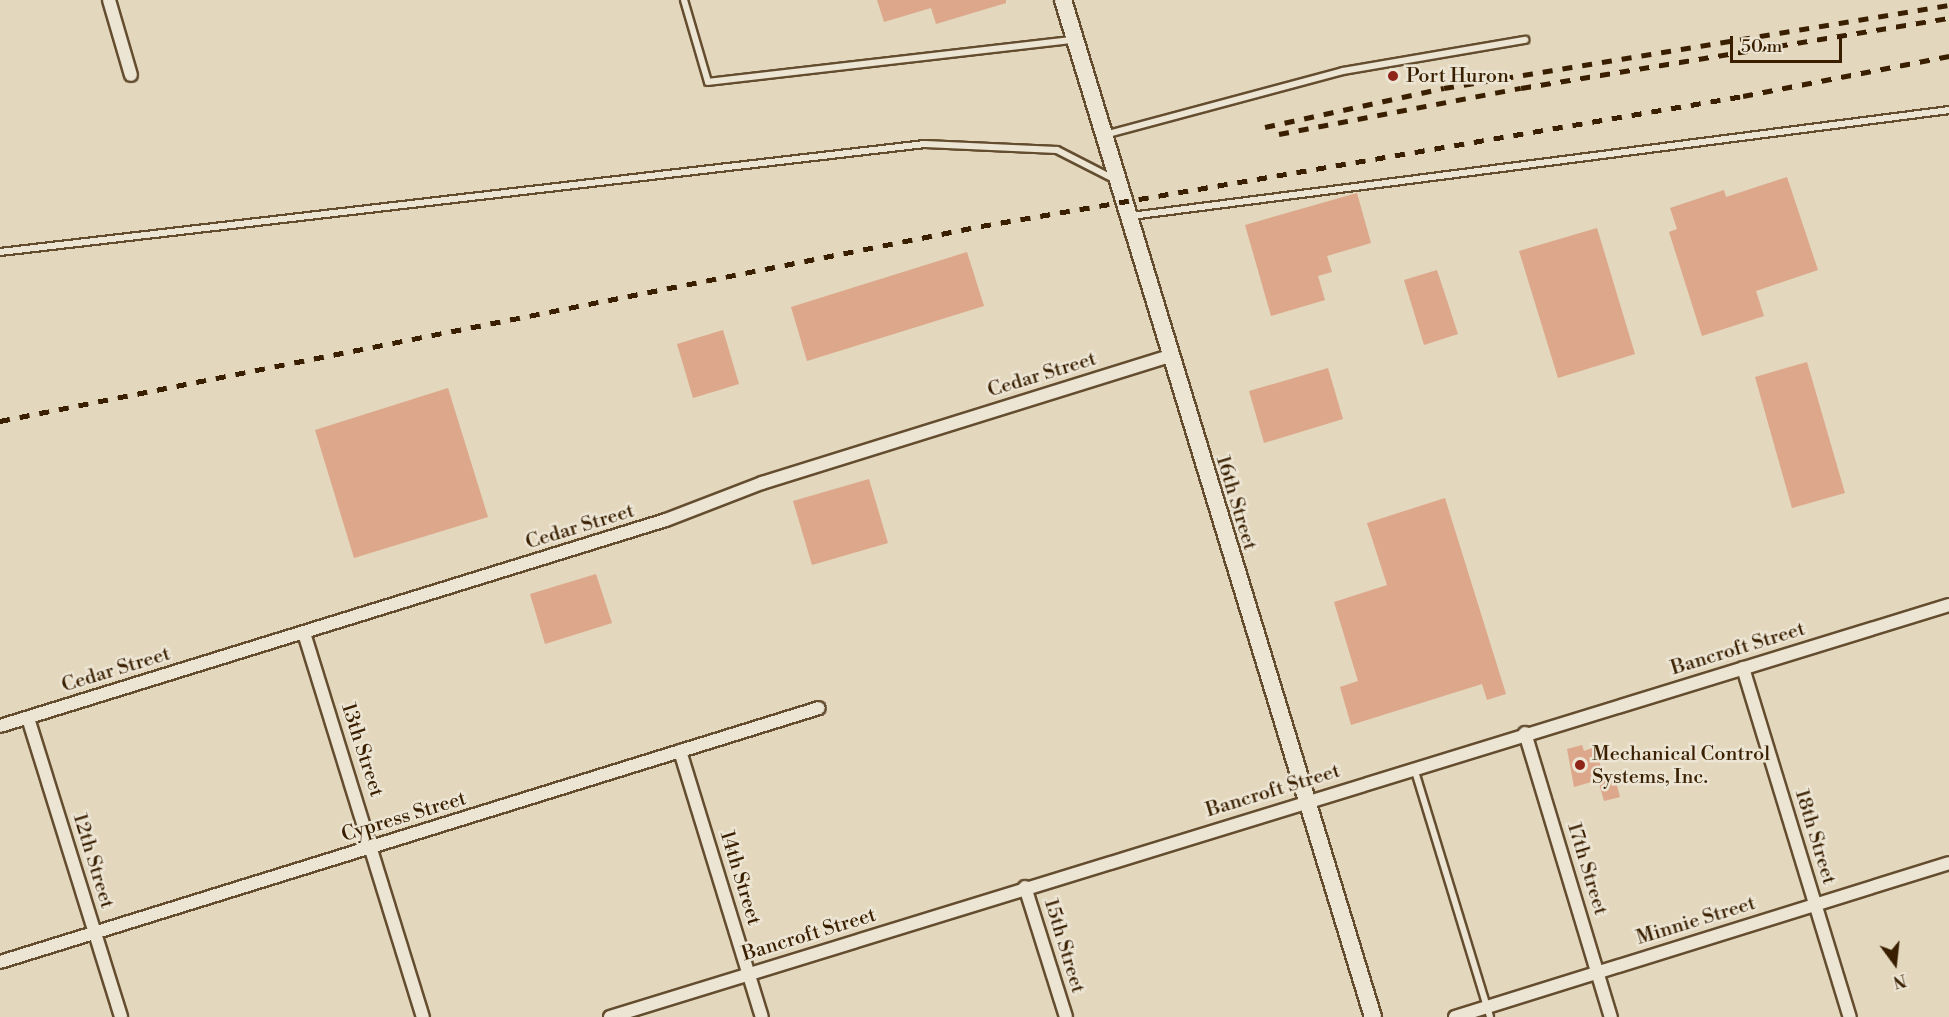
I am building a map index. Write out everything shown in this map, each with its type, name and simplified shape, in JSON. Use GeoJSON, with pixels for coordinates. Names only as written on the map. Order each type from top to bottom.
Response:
{"type":"FeatureCollection","features":[{"type":"Feature","properties":{"kind":"street"},"geometry":{"type":"LineString","coordinates":[[109,0],[131,75]]}},
{"type":"Feature","properties":{"kind":"street","name":"16th Street"},"geometry":{"type":"LineString","coordinates":[[1063,0],[1169,356],[1373,1017]]}},
{"type":"Feature","properties":{"kind":"street","name":"Cedar Street"},"geometry":{"type":"LineString","coordinates":[[0,726],[666,520],[762,483],[1169,356]]}},
{"type":"Feature","properties":{"kind":"street","name":"Bancroft Street"},"geometry":{"type":"LineString","coordinates":[[610,1017],[1525,733],[1949,605]]}},
{"type":"Feature","properties":{"kind":"street","name":"13th Street"},"geometry":{"type":"LineString","coordinates":[[304,633],[423,1017]]}},
{"type":"Feature","properties":{"kind":"street","name":"18th Street"},"geometry":{"type":"LineString","coordinates":[[1743,668],[1850,1017]]}},
{"type":"Feature","properties":{"kind":"street","name":"Cypress Street"},"geometry":{"type":"LineString","coordinates":[[0,962],[819,708]]}},
{"type":"Feature","properties":{"kind":"street","name":"12th Street"},"geometry":{"type":"LineString","coordinates":[[28,718],[121,1017]]}},
{"type":"Feature","properties":{"kind":"street","name":"17th Street"},"geometry":{"type":"LineString","coordinates":[[1525,733],[1611,1017]]}},
{"type":"Feature","properties":{"kind":"street","name":"14th Street"},"geometry":{"type":"LineString","coordinates":[[680,751],[762,1017]]}},
{"type":"Feature","properties":{"kind":"street","name":"Minnie Street"},"geometry":{"type":"LineString","coordinates":[[1455,1017],[1489,1012],[1598,973],[1949,863]]}},
{"type":"Feature","properties":{"kind":"street","name":"15th Street"},"geometry":{"type":"LineString","coordinates":[[1025,887],[1066,1017]]}},
{"type":"Feature","properties":{"kind":"lane"},"geometry":{"type":"LineString","coordinates":[[684,0],[708,82],[1076,40]]}},
{"type":"Feature","properties":{"kind":"lane"},"geometry":{"type":"LineString","coordinates":[[1104,135],[1343,71],[1525,40]]}},
{"type":"Feature","properties":{"kind":"lane"},"geometry":{"type":"LineString","coordinates":[[1127,217],[1949,111]]}},
{"type":"Feature","properties":{"kind":"lane"},"geometry":{"type":"LineString","coordinates":[[0,252],[925,144],[1057,150],[1117,181]]}},
{"type":"Feature","properties":{"kind":"lane"},"geometry":{"type":"LineString","coordinates":[[1413,768],[1489,1012]]}},
{"type":"Feature","properties":{"kind":"building"},"geometry":{"type":"Polygon","coordinates":[[[877,0],[1006,0],[1006,3],[936,24],[931,8],[884,22],[877,0]]]}},
{"type":"Feature","properties":{"kind":"building"},"geometry":{"type":"Polygon","coordinates":[[[1787,177],[1818,270],[1756,291],[1764,316],[1702,336],[1669,232],[1677,229],[1670,208],[1724,190],[1726,197],[1787,177]]]}},
{"type":"Feature","properties":{"kind":"building"},"geometry":{"type":"Polygon","coordinates":[[[1357,193],[1371,243],[1327,256],[1332,272],[1318,276],[1325,300],[1271,316],[1245,225],[1357,193]]]}},
{"type":"Feature","properties":{"kind":"building"},"geometry":{"type":"Polygon","coordinates":[[[1597,228],[1635,354],[1558,378],[1519,251],[1597,228]]]}},
{"type":"Feature","properties":{"kind":"building"},"geometry":{"type":"Polygon","coordinates":[[[967,252],[984,306],[807,361],[791,307],[967,252]]]}},
{"type":"Feature","properties":{"kind":"building"},"geometry":{"type":"Polygon","coordinates":[[[1437,270],[1458,334],[1424,345],[1404,280],[1437,270]]]}},
{"type":"Feature","properties":{"kind":"building"},"geometry":{"type":"Polygon","coordinates":[[[723,330],[739,384],[693,398],[677,344],[723,330]]]}},
{"type":"Feature","properties":{"kind":"building"},"geometry":{"type":"Polygon","coordinates":[[[1807,362],[1845,493],[1792,508],[1755,377],[1807,362]]]}},
{"type":"Feature","properties":{"kind":"building"},"geometry":{"type":"Polygon","coordinates":[[[1328,368],[1343,419],[1264,443],[1249,391],[1328,368]]]}},
{"type":"Feature","properties":{"kind":"building"},"geometry":{"type":"Polygon","coordinates":[[[448,388],[488,517],[354,558],[315,430],[448,388]]]}},
{"type":"Feature","properties":{"kind":"building"},"geometry":{"type":"Polygon","coordinates":[[[869,479],[888,543],[812,565],[793,501],[869,479]]]}},
{"type":"Feature","properties":{"kind":"building"},"geometry":{"type":"Polygon","coordinates":[[[1445,498],[1506,694],[1487,700],[1482,684],[1351,725],[1340,687],[1358,681],[1334,602],[1387,585],[1367,523],[1445,498]]]}},
{"type":"Feature","properties":{"kind":"building"},"geometry":{"type":"Polygon","coordinates":[[[596,574],[612,623],[545,644],[530,594],[596,574]]]}},
{"type":"Feature","properties":{"kind":"building"},"geometry":{"type":"Polygon","coordinates":[[[1582,745],[1584,751],[1595,747],[1604,777],[1614,774],[1620,797],[1604,801],[1598,780],[1574,787],[1567,749],[1582,745]]]}},
{"type":"Feature","properties":{"kind":"railway"},"geometry":{"type":"LineString","coordinates":[[1265,127],[1444,88],[1949,5]]}},
{"type":"Feature","properties":{"kind":"railway"},"geometry":{"type":"LineString","coordinates":[[1279,134],[1521,88],[1949,18]]}},
{"type":"Feature","properties":{"kind":"railway"},"geometry":{"type":"LineString","coordinates":[[0,421],[981,226],[1743,96],[1949,56]]}},
{"type":"Feature","properties":{"kind":"place","name":"Port Huron"},"geometry":{"type":"Point","coordinates":[1393,76]}},
{"type":"Feature","properties":{"kind":"place","name":"Mechanical Control Systems, Inc."},"geometry":{"type":"Point","coordinates":[1580,765]}}]}
